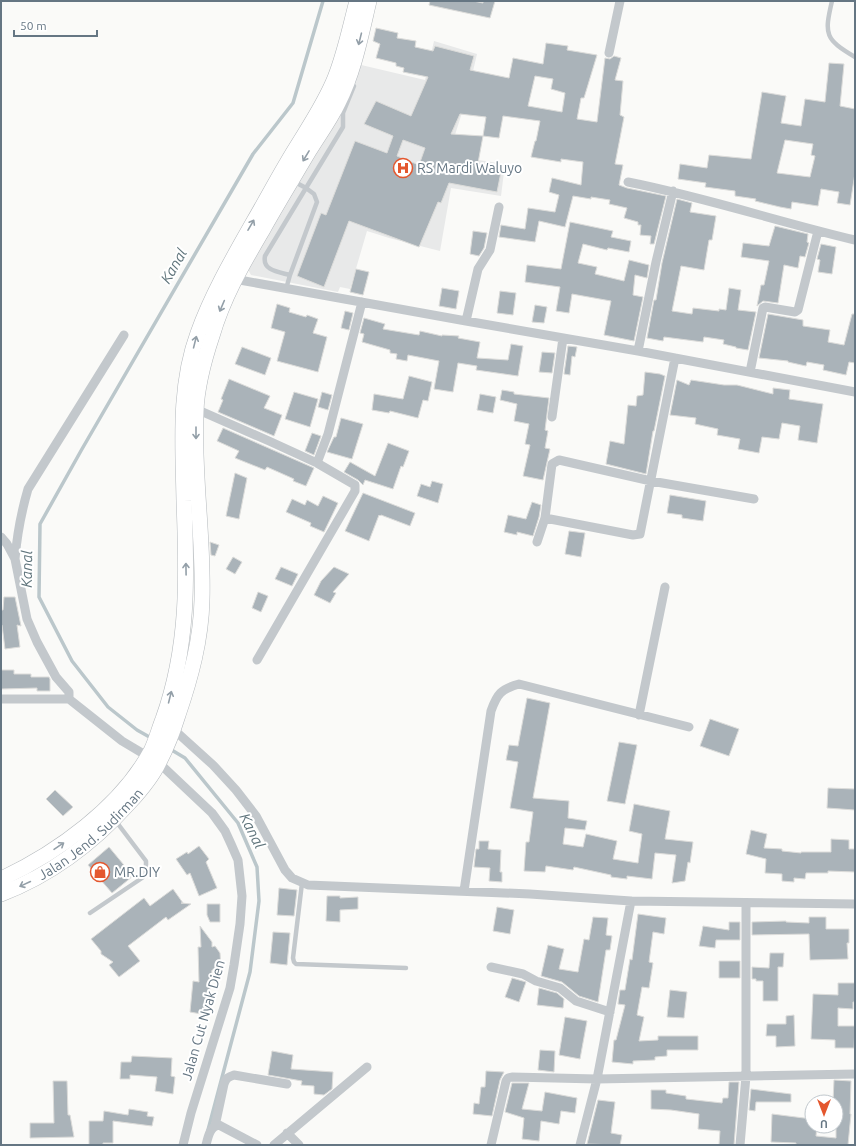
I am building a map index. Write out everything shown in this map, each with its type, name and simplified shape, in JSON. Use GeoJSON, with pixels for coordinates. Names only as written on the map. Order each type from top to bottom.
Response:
{"type":"FeatureCollection","features":[{"type":"Feature","properties":{"kind":"highway"},"geometry":{"type":"LineString","coordinates":[[155,756],[194,663],[199,638],[202,602],[202,571],[196,445],[197,335],[222,277],[296,148],[323,105],[335,78],[344,51],[356,1]]}},
{"type":"Feature","properties":{"kind":"highway"},"geometry":{"type":"LineString","coordinates":[[166,731],[169,703],[176,676],[184,631],[187,572],[183,446],[183,408],[185,385],[196,369],[234,279],[338,104],[357,51],[370,1]]}},
{"type":"Feature","properties":{"kind":"highway","name":"Jalan Jend. Sudirman"},"geometry":{"type":"LineString","coordinates":[[1,894],[30,882],[75,854],[114,818],[137,794],[155,756]]}},
{"type":"Feature","properties":{"kind":"highway","name":"Jalan Jend. Sudirman"},"geometry":{"type":"LineString","coordinates":[[1,879],[17,872],[57,848],[82,829],[102,812],[135,775],[155,756]]}},
{"type":"Feature","properties":{"kind":"street"},"geometry":{"type":"LineString","coordinates":[[609,53],[620,1]]}},
{"type":"Feature","properties":{"kind":"street"},"geometry":{"type":"LineString","coordinates":[[628,182],[673,191],[855,240]]}},
{"type":"Feature","properties":{"kind":"street"},"geometry":{"type":"LineString","coordinates":[[638,351],[656,262],[673,191]]}},
{"type":"Feature","properties":{"kind":"street"},"geometry":{"type":"LineString","coordinates":[[466,321],[478,269],[490,250],[499,207]]}},
{"type":"Feature","properties":{"kind":"street"},"geometry":{"type":"LineString","coordinates":[[750,372],[763,308],[765,307],[795,312],[798,310],[818,231]]}},
{"type":"Feature","properties":{"kind":"street"},"geometry":{"type":"LineString","coordinates":[[234,279],[638,351],[855,392]]}},
{"type":"Feature","properties":{"kind":"street"},"geometry":{"type":"LineString","coordinates":[[317,463],[328,434],[362,302]]}},
{"type":"Feature","properties":{"kind":"street"},"geometry":{"type":"LineString","coordinates":[[14,559],[22,509],[28,489],[124,334]]}},
{"type":"Feature","properties":{"kind":"street"},"geometry":{"type":"LineString","coordinates":[[552,417],[563,338]]}},
{"type":"Feature","properties":{"kind":"street"},"geometry":{"type":"LineString","coordinates":[[545,518],[639,535],[641,532],[675,358]]}},
{"type":"Feature","properties":{"kind":"street"},"geometry":{"type":"LineString","coordinates":[[196,409],[317,463],[355,485],[356,488],[257,660]]}},
{"type":"Feature","properties":{"kind":"street"},"geometry":{"type":"LineString","coordinates":[[537,542],[545,518],[552,464],[559,460],[651,480],[754,499]]}},
{"type":"Feature","properties":{"kind":"street"},"geometry":{"type":"LineString","coordinates":[[1,537],[8,544],[14,559],[27,619],[47,661],[56,676],[69,692],[69,699],[1,698]]}},
{"type":"Feature","properties":{"kind":"street"},"geometry":{"type":"LineString","coordinates":[[640,715],[665,587]]}},
{"type":"Feature","properties":{"kind":"street"},"geometry":{"type":"LineString","coordinates":[[464,891],[491,711],[499,693],[507,687],[519,684],[689,728]]}},
{"type":"Feature","properties":{"kind":"street","name":"Jalan Cut Nyak Dien"},"geometry":{"type":"LineString","coordinates":[[69,699],[122,741],[155,756],[212,813],[225,831],[238,860],[242,896],[239,931],[230,988],[191,1112],[183,1145]]}},
{"type":"Feature","properties":{"kind":"street"},"geometry":{"type":"LineString","coordinates":[[166,731],[213,765],[236,790],[256,816],[286,870],[292,878],[302,883],[320,886],[530,894],[631,901],[855,904]]}},
{"type":"Feature","properties":{"kind":"street"},"geometry":{"type":"LineString","coordinates":[[580,1145],[597,1079],[631,901]]}},
{"type":"Feature","properties":{"kind":"street"},"geometry":{"type":"LineString","coordinates":[[740,1145],[746,1076],[746,903]]}},
{"type":"Feature","properties":{"kind":"street"},"geometry":{"type":"LineString","coordinates":[[491,967],[523,974],[536,981],[560,988],[576,1001],[610,1012]]}},
{"type":"Feature","properties":{"kind":"street"},"geometry":{"type":"LineString","coordinates":[[274,1145],[367,1066]]}},
{"type":"Feature","properties":{"kind":"street"},"geometry":{"type":"LineString","coordinates":[[491,1145],[506,1081],[512,1076],[597,1079],[855,1074]]}},
{"type":"Feature","properties":{"kind":"street"},"geometry":{"type":"LineString","coordinates":[[206,1145],[209,1135],[215,1126],[226,1078],[234,1075],[287,1084]]}},
{"type":"Feature","properties":{"kind":"street"},"geometry":{"type":"LineString","coordinates":[[215,1126],[222,1126],[257,1145]]}},
{"type":"Feature","properties":{"kind":"street"},"geometry":{"type":"LineString","coordinates":[[288,1133],[299,1145]]}},
{"type":"Feature","properties":{"kind":"lane"},"geometry":{"type":"LineString","coordinates":[[832,1],[827,22],[831,40],[838,47],[855,56]]}},
{"type":"Feature","properties":{"kind":"lane"},"geometry":{"type":"LineString","coordinates":[[290,275],[269,269],[265,265],[264,260],[343,126],[343,113],[354,86],[348,78]]}},
{"type":"Feature","properties":{"kind":"lane"},"geometry":{"type":"LineString","coordinates":[[286,289],[317,202],[314,194],[292,180]]}},
{"type":"Feature","properties":{"kind":"lane"},"geometry":{"type":"LineString","coordinates":[[90,913],[146,874],[146,861],[114,818]]}},
{"type":"Feature","properties":{"kind":"lane"},"geometry":{"type":"LineString","coordinates":[[302,883],[293,958],[296,964],[406,968]]}},
{"type":"Feature","properties":{"kind":"shaded area","name":"RS Mardi Waluyo"},"geometry":{"type":"Polygon","coordinates":[[[434,41],[477,54],[467,97],[454,138],[452,156],[505,164],[501,196],[451,188],[440,251],[367,231],[350,289],[340,287],[338,292],[251,275],[245,264],[357,64],[425,80],[434,41]]]}},
{"type":"Feature","properties":{"kind":"building"},"geometry":{"type":"Polygon","coordinates":[[[430,1],[473,1],[483,3],[483,1],[495,1],[490,18],[429,5],[430,1]]]}},
{"type":"Feature","properties":{"kind":"building"},"geometry":{"type":"Polygon","coordinates":[[[376,28],[398,33],[397,38],[416,41],[415,47],[433,51],[435,46],[474,56],[470,70],[509,78],[513,58],[543,64],[546,43],[568,46],[567,50],[597,55],[584,98],[581,98],[577,119],[597,122],[605,58],[610,59],[614,56],[621,58],[615,80],[623,81],[620,115],[624,117],[615,164],[623,165],[619,185],[666,196],[654,244],[650,244],[651,236],[640,235],[641,225],[638,225],[638,222],[624,218],[627,208],[609,204],[610,200],[573,196],[565,227],[539,221],[535,242],[499,237],[501,225],[525,229],[528,208],[555,212],[559,195],[549,192],[552,178],[581,185],[583,162],[561,159],[561,162],[531,157],[540,121],[503,116],[499,138],[483,136],[478,163],[502,167],[497,192],[449,183],[441,203],[438,202],[419,247],[349,221],[324,287],[297,276],[321,213],[326,215],[355,141],[387,153],[393,136],[364,124],[376,101],[411,116],[428,77],[403,72],[404,68],[396,66],[396,63],[376,58],[380,44],[373,41],[376,28]],[[535,76],[528,106],[562,112],[565,93],[551,89],[553,79],[535,76]],[[460,114],[451,134],[483,136],[486,117],[460,114]],[[403,140],[397,156],[419,165],[425,148],[403,140]]]}},
{"type":"Feature","properties":{"kind":"building"},"geometry":{"type":"Polygon","coordinates":[[[829,63],[844,64],[840,106],[855,109],[855,173],[850,205],[837,203],[839,192],[821,189],[818,206],[792,202],[791,209],[755,201],[756,199],[735,196],[735,191],[705,187],[706,183],[678,179],[680,164],[707,168],[709,155],[751,159],[762,92],[786,96],[781,123],[801,126],[805,99],[825,102],[829,63]],[[785,140],[777,173],[810,177],[815,156],[811,155],[813,144],[785,140]]]}},
{"type":"Feature","properties":{"kind":"building"},"geometry":{"type":"Polygon","coordinates":[[[677,199],[692,203],[690,212],[716,216],[712,240],[709,240],[704,270],[681,266],[672,311],[692,314],[693,308],[719,311],[719,309],[726,310],[729,288],[741,290],[738,310],[756,312],[748,350],[723,344],[724,340],[704,337],[703,342],[664,337],[663,341],[647,338],[677,199]]]}},
{"type":"Feature","properties":{"kind":"building"},"geometry":{"type":"Polygon","coordinates":[[[570,222],[613,231],[611,237],[631,241],[629,252],[608,248],[607,250],[583,244],[578,263],[597,267],[595,274],[624,281],[629,260],[649,265],[647,278],[635,275],[633,295],[643,297],[634,341],[604,335],[611,301],[572,294],[569,313],[556,311],[560,287],[525,282],[527,265],[561,269],[570,222]]]}},
{"type":"Feature","properties":{"kind":"building"},"geometry":{"type":"Polygon","coordinates":[[[775,226],[808,234],[807,242],[809,243],[805,257],[800,256],[798,268],[784,265],[778,303],[763,301],[757,306],[761,285],[764,285],[769,261],[741,257],[743,243],[769,246],[775,226]]]}},
{"type":"Feature","properties":{"kind":"building"},"geometry":{"type":"Polygon","coordinates":[[[473,231],[487,233],[484,248],[479,256],[470,254],[473,231]]]}},
{"type":"Feature","properties":{"kind":"building"},"geometry":{"type":"Polygon","coordinates":[[[821,244],[836,247],[832,274],[818,272],[820,260],[817,259],[821,244]]]}},
{"type":"Feature","properties":{"kind":"building"},"geometry":{"type":"Polygon","coordinates":[[[356,269],[369,272],[363,295],[350,292],[356,269]]]}},
{"type":"Feature","properties":{"kind":"building"},"geometry":{"type":"Polygon","coordinates":[[[442,288],[459,291],[456,309],[439,306],[442,288]]]}},
{"type":"Feature","properties":{"kind":"building"},"geometry":{"type":"Polygon","coordinates":[[[500,291],[516,293],[513,315],[497,313],[500,291]]]}},
{"type":"Feature","properties":{"kind":"building"},"geometry":{"type":"Polygon","coordinates":[[[277,304],[290,308],[289,312],[306,317],[307,315],[318,319],[313,333],[327,337],[318,372],[277,361],[285,332],[271,328],[277,304]]]}},
{"type":"Feature","properties":{"kind":"building"},"geometry":{"type":"Polygon","coordinates":[[[535,305],[547,307],[544,323],[532,322],[535,305]]]}},
{"type":"Feature","properties":{"kind":"building"},"geometry":{"type":"Polygon","coordinates":[[[345,311],[353,313],[349,330],[341,328],[345,311]]]}},
{"type":"Feature","properties":{"kind":"building"},"geometry":{"type":"Polygon","coordinates":[[[768,314],[803,320],[803,326],[830,330],[828,342],[844,345],[852,314],[855,314],[855,363],[849,362],[846,375],[823,370],[824,365],[807,362],[806,366],[788,361],[759,358],[768,314]]]}},
{"type":"Feature","properties":{"kind":"building"},"geometry":{"type":"Polygon","coordinates":[[[364,318],[385,324],[383,329],[419,335],[420,331],[442,336],[459,336],[458,338],[480,342],[477,358],[508,360],[511,344],[523,346],[518,376],[476,370],[477,366],[458,363],[453,392],[434,389],[439,361],[408,355],[407,361],[396,359],[397,354],[390,353],[390,350],[362,342],[364,334],[360,333],[364,318]]]}},
{"type":"Feature","properties":{"kind":"building"},"geometry":{"type":"Polygon","coordinates":[[[568,346],[577,347],[575,357],[572,356],[570,375],[564,374],[568,346]]]}},
{"type":"Feature","properties":{"kind":"building"},"geometry":{"type":"Polygon","coordinates":[[[242,347],[271,358],[265,375],[235,364],[242,347]]]}},
{"type":"Feature","properties":{"kind":"building"},"geometry":{"type":"Polygon","coordinates":[[[542,352],[555,353],[552,373],[539,372],[542,352]]]}},
{"type":"Feature","properties":{"kind":"building"},"geometry":{"type":"Polygon","coordinates":[[[645,372],[665,376],[653,431],[646,474],[606,464],[610,441],[624,444],[628,405],[636,406],[637,396],[643,395],[645,372]]]}},
{"type":"Feature","properties":{"kind":"building"},"geometry":{"type":"Polygon","coordinates":[[[409,376],[432,382],[428,401],[423,400],[418,418],[390,411],[389,413],[372,410],[374,394],[403,399],[409,376]]]}},
{"type":"Feature","properties":{"kind":"building"},"geometry":{"type":"Polygon","coordinates":[[[229,379],[270,396],[264,408],[282,415],[274,436],[218,412],[223,400],[221,399],[229,379]]]}},
{"type":"Feature","properties":{"kind":"building"},"geometry":{"type":"Polygon","coordinates":[[[677,380],[689,385],[691,380],[724,385],[737,385],[773,394],[773,388],[790,390],[789,399],[823,404],[817,443],[798,440],[800,426],[782,423],[779,439],[762,437],[759,453],[738,449],[740,439],[717,435],[718,429],[695,424],[696,418],[670,415],[677,380]]]}},
{"type":"Feature","properties":{"kind":"building"},"geometry":{"type":"Polygon","coordinates":[[[502,390],[514,392],[514,394],[549,398],[545,430],[548,431],[545,448],[550,449],[543,480],[523,476],[530,445],[525,444],[529,424],[514,421],[517,404],[500,400],[502,390]]]}},
{"type":"Feature","properties":{"kind":"building"},"geometry":{"type":"Polygon","coordinates":[[[294,392],[318,399],[310,427],[285,419],[294,392]]]}},
{"type":"Feature","properties":{"kind":"building"},"geometry":{"type":"Polygon","coordinates":[[[322,392],[332,395],[328,410],[318,407],[322,392]]]}},
{"type":"Feature","properties":{"kind":"building"},"geometry":{"type":"Polygon","coordinates":[[[480,394],[496,397],[493,413],[477,410],[480,394]]]}},
{"type":"Feature","properties":{"kind":"building"},"geometry":{"type":"Polygon","coordinates":[[[341,418],[363,424],[352,459],[327,452],[334,437],[336,437],[341,418]]]}},
{"type":"Feature","properties":{"kind":"building"},"geometry":{"type":"Polygon","coordinates":[[[223,428],[314,468],[306,486],[267,467],[265,470],[235,458],[239,451],[217,441],[223,428]]]}},
{"type":"Feature","properties":{"kind":"building"},"geometry":{"type":"Polygon","coordinates":[[[312,433],[321,436],[314,455],[305,451],[312,433]]]}},
{"type":"Feature","properties":{"kind":"building"},"geometry":{"type":"Polygon","coordinates":[[[388,443],[409,451],[403,467],[401,466],[393,489],[365,480],[363,485],[358,480],[344,472],[350,462],[375,476],[388,443]]]}},
{"type":"Feature","properties":{"kind":"building"},"geometry":{"type":"Polygon","coordinates":[[[235,473],[247,478],[239,519],[226,516],[235,473]]]}},
{"type":"Feature","properties":{"kind":"building"},"geometry":{"type":"Polygon","coordinates":[[[432,481],[443,484],[438,503],[417,496],[421,484],[430,487],[432,481]]]}},
{"type":"Feature","properties":{"kind":"building"},"geometry":{"type":"Polygon","coordinates":[[[363,493],[415,513],[410,526],[379,515],[369,541],[345,531],[363,493]]]}},
{"type":"Feature","properties":{"kind":"building"},"geometry":{"type":"Polygon","coordinates":[[[670,495],[706,501],[703,521],[682,518],[682,515],[667,513],[670,495]]]}},
{"type":"Feature","properties":{"kind":"building"},"geometry":{"type":"Polygon","coordinates":[[[323,496],[338,503],[324,532],[310,526],[311,523],[286,512],[292,499],[305,505],[307,500],[318,506],[323,496]]]}},
{"type":"Feature","properties":{"kind":"building"},"geometry":{"type":"Polygon","coordinates":[[[532,502],[541,505],[533,536],[517,532],[517,535],[504,532],[508,515],[526,519],[532,502]]]}},
{"type":"Feature","properties":{"kind":"building"},"geometry":{"type":"Polygon","coordinates":[[[569,531],[585,533],[581,557],[565,554],[569,531]]]}},
{"type":"Feature","properties":{"kind":"building"},"geometry":{"type":"Polygon","coordinates":[[[210,542],[219,545],[215,556],[211,555],[210,542]]]}},
{"type":"Feature","properties":{"kind":"building"},"geometry":{"type":"Polygon","coordinates":[[[233,557],[242,562],[235,574],[226,569],[233,557]]]}},
{"type":"Feature","properties":{"kind":"building"},"geometry":{"type":"Polygon","coordinates":[[[281,567],[298,574],[292,586],[275,579],[281,567]]]}},
{"type":"Feature","properties":{"kind":"building"},"geometry":{"type":"Polygon","coordinates":[[[334,567],[349,574],[333,592],[336,593],[330,603],[314,595],[321,581],[334,567]]]}},
{"type":"Feature","properties":{"kind":"building"},"geometry":{"type":"Polygon","coordinates":[[[258,592],[268,596],[261,612],[252,608],[258,592]]]}},
{"type":"Feature","properties":{"kind":"building"},"geometry":{"type":"Polygon","coordinates":[[[4,597],[15,597],[21,626],[17,625],[20,647],[5,649],[1,625],[1,610],[3,610],[4,597]]]}},
{"type":"Feature","properties":{"kind":"building"},"geometry":{"type":"Polygon","coordinates":[[[1,670],[14,670],[14,674],[31,674],[31,677],[49,677],[50,691],[37,691],[37,688],[1,689],[1,670]]]}},
{"type":"Feature","properties":{"kind":"building"},"geometry":{"type":"Polygon","coordinates":[[[527,698],[550,703],[533,798],[569,801],[568,818],[587,821],[585,830],[565,828],[563,844],[583,847],[586,834],[617,841],[613,859],[638,863],[642,834],[629,831],[634,804],[670,811],[665,839],[693,842],[690,863],[688,862],[685,881],[672,883],[676,855],[655,853],[652,879],[627,876],[627,879],[611,877],[611,875],[574,867],[573,870],[546,866],[545,872],[524,871],[526,842],[529,842],[533,812],[510,808],[518,762],[506,760],[509,745],[518,746],[527,698]]]}},
{"type":"Feature","properties":{"kind":"building"},"geometry":{"type":"Polygon","coordinates":[[[710,719],[739,729],[729,756],[700,746],[710,719]]]}},
{"type":"Feature","properties":{"kind":"building"},"geometry":{"type":"Polygon","coordinates":[[[619,742],[637,745],[625,804],[607,801],[619,742]]]}},
{"type":"Feature","properties":{"kind":"building"},"geometry":{"type":"Polygon","coordinates":[[[828,788],[855,789],[855,810],[827,808],[828,788]]]}},
{"type":"Feature","properties":{"kind":"building"},"geometry":{"type":"Polygon","coordinates":[[[55,790],[73,807],[63,816],[46,799],[55,790]]]}},
{"type":"Feature","properties":{"kind":"building"},"geometry":{"type":"Polygon","coordinates":[[[751,830],[767,834],[764,848],[782,849],[782,851],[801,853],[831,852],[831,839],[849,840],[849,849],[855,849],[855,872],[828,871],[828,873],[806,873],[805,879],[794,878],[794,882],[782,881],[782,874],[765,873],[766,859],[746,854],[751,830]]]}},
{"type":"Feature","properties":{"kind":"building"},"geometry":{"type":"Polygon","coordinates":[[[479,841],[489,841],[488,849],[501,850],[500,872],[502,872],[502,882],[489,881],[490,868],[474,867],[476,849],[479,849],[479,841]]]}},
{"type":"Feature","properties":{"kind":"building"},"geometry":{"type":"Polygon","coordinates":[[[199,846],[209,859],[206,862],[217,888],[199,896],[190,873],[187,875],[176,859],[187,852],[188,854],[199,846]]]}},
{"type":"Feature","properties":{"kind":"building"},"geometry":{"type":"Polygon","coordinates":[[[109,847],[133,876],[112,893],[88,865],[109,847]]]}},
{"type":"Feature","properties":{"kind":"building"},"geometry":{"type":"Polygon","coordinates":[[[279,888],[297,890],[294,916],[277,915],[279,888]]]}},
{"type":"Feature","properties":{"kind":"building"},"geometry":{"type":"Polygon","coordinates":[[[173,889],[183,903],[181,903],[191,904],[168,920],[166,917],[128,946],[140,961],[119,977],[109,965],[113,962],[101,954],[101,951],[91,939],[144,898],[150,906],[173,889]]]}},
{"type":"Feature","properties":{"kind":"building"},"geometry":{"type":"Polygon","coordinates":[[[327,896],[340,896],[340,898],[358,897],[358,909],[340,910],[340,922],[326,921],[327,896]]]}},
{"type":"Feature","properties":{"kind":"building"},"geometry":{"type":"Polygon","coordinates":[[[207,904],[220,904],[220,922],[210,922],[207,915],[207,904]]]}},
{"type":"Feature","properties":{"kind":"building"},"geometry":{"type":"Polygon","coordinates":[[[497,907],[514,910],[510,934],[493,931],[497,907]]]}},
{"type":"Feature","properties":{"kind":"building"},"geometry":{"type":"Polygon","coordinates":[[[638,914],[666,918],[664,934],[653,932],[649,962],[653,963],[649,988],[642,987],[637,1015],[644,1017],[639,1041],[658,1040],[658,1036],[698,1036],[698,1050],[667,1050],[667,1056],[655,1057],[655,1060],[633,1061],[633,1064],[612,1062],[614,1040],[616,1040],[625,1005],[618,1004],[620,990],[625,990],[630,959],[632,960],[638,914]]]}},
{"type":"Feature","properties":{"kind":"building"},"geometry":{"type":"Polygon","coordinates":[[[593,917],[608,918],[606,935],[612,936],[610,950],[606,950],[598,1002],[579,996],[562,982],[541,976],[548,945],[564,949],[559,969],[578,972],[584,939],[589,940],[593,917]]]}},
{"type":"Feature","properties":{"kind":"building"},"geometry":{"type":"Polygon","coordinates":[[[809,917],[826,917],[826,929],[849,929],[849,943],[847,943],[848,959],[810,960],[809,934],[752,935],[752,922],[786,921],[809,923],[809,917]]]}},
{"type":"Feature","properties":{"kind":"building"},"geometry":{"type":"Polygon","coordinates":[[[729,922],[740,922],[740,940],[716,940],[715,948],[699,946],[703,926],[729,930],[729,922]]]}},
{"type":"Feature","properties":{"kind":"building"},"geometry":{"type":"Polygon","coordinates":[[[200,926],[212,942],[212,947],[215,946],[220,953],[221,969],[212,970],[207,1015],[190,1012],[193,981],[199,982],[198,947],[201,947],[200,926]]]}},
{"type":"Feature","properties":{"kind":"building"},"geometry":{"type":"Polygon","coordinates":[[[273,932],[290,933],[287,965],[270,963],[273,932]]]}},
{"type":"Feature","properties":{"kind":"building"},"geometry":{"type":"Polygon","coordinates":[[[770,953],[784,953],[783,967],[778,967],[778,1001],[763,1001],[763,981],[756,981],[756,979],[752,979],[752,967],[769,968],[770,953]]]}},
{"type":"Feature","properties":{"kind":"building"},"geometry":{"type":"Polygon","coordinates":[[[719,961],[740,961],[740,978],[719,978],[719,961]]]}},
{"type":"Feature","properties":{"kind":"building"},"geometry":{"type":"Polygon","coordinates":[[[512,978],[526,982],[519,1002],[505,997],[512,978]]]}},
{"type":"Feature","properties":{"kind":"building"},"geometry":{"type":"Polygon","coordinates":[[[838,983],[855,983],[855,1002],[853,1002],[853,1009],[838,1008],[838,1026],[855,1026],[854,1048],[835,1048],[835,1040],[811,1039],[813,994],[838,995],[838,983]]]}},
{"type":"Feature","properties":{"kind":"building"},"geometry":{"type":"Polygon","coordinates":[[[539,988],[557,993],[564,999],[563,1008],[537,1005],[539,988]]]}},
{"type":"Feature","properties":{"kind":"building"},"geometry":{"type":"Polygon","coordinates":[[[670,990],[687,992],[684,1018],[667,1017],[670,990]]]}},
{"type":"Feature","properties":{"kind":"building"},"geometry":{"type":"Polygon","coordinates":[[[794,1015],[795,1046],[776,1047],[776,1036],[766,1036],[767,1024],[786,1024],[786,1016],[794,1015]]]}},
{"type":"Feature","properties":{"kind":"building"},"geometry":{"type":"Polygon","coordinates":[[[565,1017],[587,1021],[580,1059],[559,1055],[565,1017]]]}},
{"type":"Feature","properties":{"kind":"building"},"geometry":{"type":"Polygon","coordinates":[[[540,1050],[555,1051],[554,1072],[538,1070],[540,1050]]]}},
{"type":"Feature","properties":{"kind":"building"},"geometry":{"type":"Polygon","coordinates":[[[272,1051],[293,1055],[291,1069],[333,1072],[332,1089],[324,1095],[314,1094],[314,1086],[301,1085],[302,1081],[268,1075],[272,1051]]]}},
{"type":"Feature","properties":{"kind":"building"},"geometry":{"type":"Polygon","coordinates":[[[132,1056],[172,1058],[171,1076],[175,1077],[173,1094],[155,1091],[157,1077],[130,1075],[130,1079],[120,1079],[121,1062],[131,1062],[132,1056]]]}},
{"type":"Feature","properties":{"kind":"building"},"geometry":{"type":"Polygon","coordinates":[[[486,1071],[504,1072],[500,1080],[492,1116],[473,1114],[474,1103],[479,1104],[481,1087],[485,1087],[486,1071]]]}},
{"type":"Feature","properties":{"kind":"building"},"geometry":{"type":"Polygon","coordinates":[[[834,1080],[851,1081],[851,1114],[848,1145],[796,1145],[796,1143],[771,1142],[772,1114],[804,1118],[804,1134],[816,1134],[816,1136],[836,1138],[836,1134],[844,1134],[844,1094],[833,1094],[834,1080]]]}},
{"type":"Feature","properties":{"kind":"building"},"geometry":{"type":"Polygon","coordinates":[[[53,1081],[67,1081],[68,1115],[70,1115],[74,1137],[30,1138],[30,1123],[54,1123],[53,1081]]]}},
{"type":"Feature","properties":{"kind":"building"},"geometry":{"type":"Polygon","coordinates":[[[729,1082],[739,1082],[734,1145],[719,1145],[720,1131],[698,1129],[699,1114],[651,1109],[651,1090],[666,1090],[666,1093],[686,1096],[686,1099],[722,1103],[723,1098],[728,1098],[729,1082]]]}},
{"type":"Feature","properties":{"kind":"building"},"geometry":{"type":"Polygon","coordinates":[[[512,1083],[529,1083],[522,1109],[542,1111],[545,1092],[577,1098],[575,1113],[561,1111],[559,1124],[541,1121],[539,1141],[522,1139],[524,1118],[505,1112],[512,1083]]]}},
{"type":"Feature","properties":{"kind":"building"},"geometry":{"type":"Polygon","coordinates":[[[751,1089],[791,1094],[791,1102],[756,1102],[755,1111],[749,1110],[751,1089]]]}},
{"type":"Feature","properties":{"kind":"building"},"geometry":{"type":"Polygon","coordinates":[[[598,1100],[615,1102],[611,1133],[622,1135],[620,1145],[587,1144],[598,1100]]]}},
{"type":"Feature","properties":{"kind":"building"},"geometry":{"type":"Polygon","coordinates":[[[129,1109],[148,1112],[147,1116],[154,1117],[152,1126],[113,1121],[113,1143],[89,1145],[89,1121],[103,1121],[104,1111],[128,1115],[129,1109]]]}},
{"type":"Feature","properties":{"kind":"waterway","name":"Kanal"},"geometry":{"type":"LineString","coordinates":[[153,739],[137,730],[108,707],[72,661],[39,597],[40,524],[253,154],[293,103],[323,1]]}},
{"type":"Feature","properties":{"kind":"waterway","name":"Kanal"},"geometry":{"type":"LineString","coordinates":[[170,749],[185,758],[238,823],[257,867],[259,901],[250,972],[208,1130]]}},
{"type":"Feature","properties":{"kind":"place","name":"RS Mardi Waluyo"},"geometry":{"type":"Point","coordinates":[403,168]}},
{"type":"Feature","properties":{"kind":"place","name":"MR.DIY"},"geometry":{"type":"Point","coordinates":[100,872]}}]}
